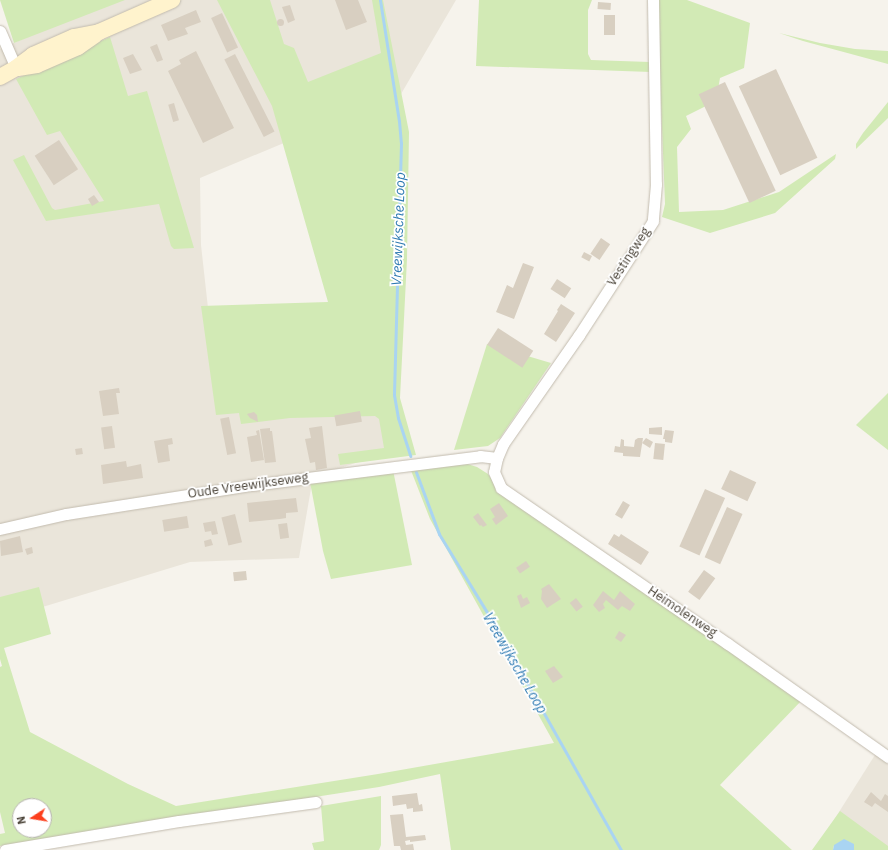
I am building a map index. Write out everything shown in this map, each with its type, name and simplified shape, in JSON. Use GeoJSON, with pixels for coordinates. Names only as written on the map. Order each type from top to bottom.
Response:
{"type":"FeatureCollection","features":[{"type":"Feature","properties":{"kind":"main road"},"geometry":{"type":"LineString","coordinates":[[0,76],[16,68],[33,55],[74,37],[99,32],[172,0]]}},
{"type":"Feature","properties":{"kind":"street","name":"Vestingweg"},"geometry":{"type":"LineString","coordinates":[[497,458],[503,444],[579,335],[653,221],[656,184],[653,0]]}},
{"type":"Feature","properties":{"kind":"street"},"geometry":{"type":"LineString","coordinates":[[0,31],[16,68]]}},
{"type":"Feature","properties":{"kind":"street","name":"Oude Vreewijkseweg"},"geometry":{"type":"LineString","coordinates":[[0,529],[66,514],[252,485],[480,456],[497,458]]}},
{"type":"Feature","properties":{"kind":"street","name":"Heimolenweg"},"geometry":{"type":"LineString","coordinates":[[497,458],[494,472],[501,488],[728,644],[888,757]]}},
{"type":"Feature","properties":{"kind":"street"},"geometry":{"type":"LineString","coordinates":[[5,850],[179,821],[316,802]]}},
{"type":"Feature","properties":{"kind":"shaded area"},"geometry":{"type":"Polygon","coordinates":[[[112,0],[456,0],[401,94],[200,178],[201,245],[218,398],[391,401],[401,448],[313,477],[299,558],[190,562],[0,620],[0,49],[112,0]]]}},
{"type":"Feature","properties":{"kind":"shaded area"},"geometry":{"type":"Polygon","coordinates":[[[880,747],[888,751],[888,850],[852,850],[827,831],[880,747]]]}},
{"type":"Feature","properties":{"kind":"green space"},"geometry":{"type":"Polygon","coordinates":[[[0,0],[125,0],[14,43],[0,0]]]}},
{"type":"Feature","properties":{"kind":"green space"},"geometry":{"type":"Polygon","coordinates":[[[217,0],[270,0],[284,44],[294,48],[308,82],[381,53],[372,0],[383,0],[409,132],[407,259],[400,398],[416,455],[340,465],[338,454],[384,448],[379,419],[375,416],[290,418],[241,424],[239,413],[216,415],[201,306],[328,302],[272,106],[217,0]]]}},
{"type":"Feature","properties":{"kind":"green space"},"geometry":{"type":"Polygon","coordinates":[[[479,0],[592,0],[588,10],[588,54],[591,60],[650,62],[651,72],[476,66],[479,0]]]}},
{"type":"Feature","properties":{"kind":"green space"},"geometry":{"type":"Polygon","coordinates":[[[657,0],[687,0],[750,23],[744,68],[720,78],[716,101],[686,116],[691,129],[677,147],[679,212],[723,210],[779,192],[836,154],[835,159],[775,213],[710,233],[662,217],[665,204],[657,0]]]}},
{"type":"Feature","properties":{"kind":"green space"},"geometry":{"type":"Polygon","coordinates":[[[779,33],[820,43],[855,49],[888,51],[888,64],[803,41],[779,33]]]}},
{"type":"Feature","properties":{"kind":"green space"},"geometry":{"type":"Polygon","coordinates":[[[110,37],[128,96],[147,91],[194,248],[174,249],[171,246],[159,204],[46,221],[13,160],[24,155],[52,208],[55,210],[104,201],[60,131],[47,135],[16,79],[110,37]]]}},
{"type":"Feature","properties":{"kind":"green space"},"geometry":{"type":"Polygon","coordinates":[[[888,102],[888,118],[856,149],[856,144],[863,133],[888,102]]]}},
{"type":"Feature","properties":{"kind":"green space"},"geometry":{"type":"Polygon","coordinates":[[[487,344],[551,363],[500,438],[488,446],[454,450],[487,344]]]}},
{"type":"Feature","properties":{"kind":"green space"},"geometry":{"type":"Polygon","coordinates":[[[888,393],[888,450],[856,425],[888,393]]]}},
{"type":"Feature","properties":{"kind":"green space"},"geometry":{"type":"Polygon","coordinates":[[[464,463],[477,467],[488,474],[493,481],[803,699],[720,785],[792,850],[451,850],[440,774],[379,787],[52,838],[52,798],[12,798],[12,838],[51,838],[0,846],[0,834],[5,833],[0,812],[0,667],[2,666],[0,659],[0,597],[39,587],[51,634],[4,648],[30,732],[128,784],[176,806],[378,774],[554,743],[430,519],[410,468],[464,463]]]}},
{"type":"Feature","properties":{"kind":"green space"},"geometry":{"type":"Polygon","coordinates":[[[393,470],[412,565],[331,579],[323,551],[310,482],[393,470]]]}},
{"type":"Feature","properties":{"kind":"green space"},"geometry":{"type":"Polygon","coordinates":[[[381,796],[381,845],[379,850],[314,850],[312,843],[324,841],[321,806],[381,796]]]}},
{"type":"Feature","properties":{"kind":"green space"},"geometry":{"type":"Polygon","coordinates":[[[840,811],[888,846],[888,850],[854,850],[834,845],[833,850],[812,850],[840,811]]]}},
{"type":"Feature","properties":{"kind":"water"},"geometry":{"type":"Polygon","coordinates":[[[844,839],[854,844],[854,850],[833,850],[834,845],[844,839]]]}},
{"type":"Feature","properties":{"kind":"building"},"geometry":{"type":"Polygon","coordinates":[[[335,0],[358,0],[367,22],[346,30],[335,0]]]}},
{"type":"Feature","properties":{"kind":"building"},"geometry":{"type":"Polygon","coordinates":[[[598,2],[611,3],[610,10],[598,9],[598,2]]]}},
{"type":"Feature","properties":{"kind":"building"},"geometry":{"type":"Polygon","coordinates":[[[290,5],[295,20],[288,23],[282,7],[290,5]]]}},
{"type":"Feature","properties":{"kind":"building"},"geometry":{"type":"Polygon","coordinates":[[[196,10],[201,22],[185,28],[188,34],[168,41],[161,25],[196,10]]]}},
{"type":"Feature","properties":{"kind":"building"},"geometry":{"type":"Polygon","coordinates":[[[222,13],[238,47],[227,53],[211,18],[222,13]]]}},
{"type":"Feature","properties":{"kind":"building"},"geometry":{"type":"Polygon","coordinates":[[[604,15],[615,15],[615,35],[604,35],[604,15]]]}},
{"type":"Feature","properties":{"kind":"building"},"geometry":{"type":"Polygon","coordinates":[[[280,18],[283,19],[283,25],[280,26],[277,25],[276,22],[277,19],[280,18]]]}},
{"type":"Feature","properties":{"kind":"building"},"geometry":{"type":"Polygon","coordinates":[[[157,44],[163,60],[157,62],[150,47],[157,44]]]}},
{"type":"Feature","properties":{"kind":"building"},"geometry":{"type":"Polygon","coordinates":[[[196,51],[234,128],[203,143],[168,71],[181,64],[179,60],[196,51]]]}},
{"type":"Feature","properties":{"kind":"building"},"geometry":{"type":"Polygon","coordinates":[[[133,54],[142,70],[130,74],[123,58],[133,54]]]}},
{"type":"Feature","properties":{"kind":"building"},"geometry":{"type":"Polygon","coordinates":[[[235,54],[274,132],[264,137],[224,59],[235,54]]]}},
{"type":"Feature","properties":{"kind":"building"},"geometry":{"type":"Polygon","coordinates":[[[776,69],[817,158],[780,175],[739,86],[776,69]]]}},
{"type":"Feature","properties":{"kind":"building"},"geometry":{"type":"Polygon","coordinates":[[[725,82],[776,191],[749,203],[699,94],[725,82]]]}},
{"type":"Feature","properties":{"kind":"building"},"geometry":{"type":"Polygon","coordinates":[[[174,103],[179,120],[173,122],[168,105],[174,103]]]}},
{"type":"Feature","properties":{"kind":"building"},"geometry":{"type":"Polygon","coordinates":[[[59,140],[78,169],[54,185],[35,156],[59,140]]]}},
{"type":"Feature","properties":{"kind":"building"},"geometry":{"type":"Polygon","coordinates":[[[94,195],[99,202],[92,206],[88,199],[94,195]]]}},
{"type":"Feature","properties":{"kind":"building"},"geometry":{"type":"Polygon","coordinates":[[[601,238],[610,244],[599,260],[590,254],[601,238]]]}},
{"type":"Feature","properties":{"kind":"building"},"geometry":{"type":"Polygon","coordinates":[[[584,252],[592,256],[589,261],[581,257],[584,252]]]}},
{"type":"Feature","properties":{"kind":"building"},"geometry":{"type":"Polygon","coordinates":[[[523,263],[534,267],[514,319],[496,312],[507,285],[513,288],[523,263]]]}},
{"type":"Feature","properties":{"kind":"building"},"geometry":{"type":"Polygon","coordinates":[[[557,279],[571,288],[565,298],[550,289],[557,279]]]}},
{"type":"Feature","properties":{"kind":"building"},"geometry":{"type":"Polygon","coordinates":[[[561,304],[575,313],[556,342],[544,334],[561,304]]]}},
{"type":"Feature","properties":{"kind":"building"},"geometry":{"type":"Polygon","coordinates":[[[498,328],[533,351],[522,368],[487,345],[498,328]]]}},
{"type":"Feature","properties":{"kind":"building"},"geometry":{"type":"Polygon","coordinates":[[[119,388],[120,393],[116,393],[119,414],[103,416],[99,391],[119,388]]]}},
{"type":"Feature","properties":{"kind":"building"},"geometry":{"type":"Polygon","coordinates":[[[360,411],[362,422],[336,426],[334,416],[360,411]]]}},
{"type":"Feature","properties":{"kind":"building"},"geometry":{"type":"Polygon","coordinates":[[[254,412],[257,415],[258,422],[250,418],[247,414],[254,412]]]}},
{"type":"Feature","properties":{"kind":"building"},"geometry":{"type":"Polygon","coordinates":[[[229,417],[236,453],[227,455],[220,419],[229,417]]]}},
{"type":"Feature","properties":{"kind":"building"},"geometry":{"type":"Polygon","coordinates":[[[112,426],[115,448],[104,449],[101,428],[112,426]]]}},
{"type":"Feature","properties":{"kind":"building"},"geometry":{"type":"Polygon","coordinates":[[[322,426],[327,468],[316,470],[315,462],[310,463],[305,439],[311,438],[309,428],[322,426]]]}},
{"type":"Feature","properties":{"kind":"building"},"geometry":{"type":"Polygon","coordinates":[[[662,427],[662,435],[649,434],[649,428],[662,427]]]}},
{"type":"Feature","properties":{"kind":"building"},"geometry":{"type":"Polygon","coordinates":[[[270,428],[270,431],[272,431],[276,462],[265,463],[260,429],[270,428]]]}},
{"type":"Feature","properties":{"kind":"building"},"geometry":{"type":"Polygon","coordinates":[[[259,430],[264,460],[251,462],[247,437],[257,435],[256,431],[259,430]]]}},
{"type":"Feature","properties":{"kind":"building"},"geometry":{"type":"Polygon","coordinates":[[[665,430],[674,431],[672,443],[665,442],[665,439],[663,439],[665,430]]]}},
{"type":"Feature","properties":{"kind":"building"},"geometry":{"type":"Polygon","coordinates":[[[172,438],[173,444],[168,445],[170,461],[158,463],[154,441],[172,438]]]}},
{"type":"Feature","properties":{"kind":"building"},"geometry":{"type":"Polygon","coordinates":[[[638,438],[643,438],[640,457],[623,456],[623,453],[614,452],[615,446],[620,447],[621,439],[624,440],[624,446],[634,447],[635,440],[638,438]]]}},
{"type":"Feature","properties":{"kind":"building"},"geometry":{"type":"Polygon","coordinates":[[[646,438],[653,442],[650,448],[642,443],[646,438]]]}},
{"type":"Feature","properties":{"kind":"building"},"geometry":{"type":"Polygon","coordinates":[[[655,443],[665,444],[663,460],[653,459],[655,443]]]}},
{"type":"Feature","properties":{"kind":"building"},"geometry":{"type":"Polygon","coordinates":[[[82,448],[83,454],[76,455],[75,449],[82,448]]]}},
{"type":"Feature","properties":{"kind":"building"},"geometry":{"type":"Polygon","coordinates":[[[126,461],[127,467],[141,464],[143,478],[103,484],[101,465],[126,461]]]}},
{"type":"Feature","properties":{"kind":"building"},"geometry":{"type":"Polygon","coordinates":[[[730,470],[756,482],[747,501],[721,489],[730,470]]]}},
{"type":"Feature","properties":{"kind":"building"},"geometry":{"type":"Polygon","coordinates":[[[705,489],[725,498],[699,556],[679,547],[705,489]]]}},
{"type":"Feature","properties":{"kind":"building"},"geometry":{"type":"Polygon","coordinates":[[[296,498],[298,512],[286,513],[286,518],[249,522],[247,503],[296,498]]]}},
{"type":"Feature","properties":{"kind":"building"},"geometry":{"type":"Polygon","coordinates":[[[623,501],[630,505],[622,519],[615,515],[623,501]]]}},
{"type":"Feature","properties":{"kind":"building"},"geometry":{"type":"Polygon","coordinates":[[[499,503],[508,516],[496,525],[492,519],[495,517],[490,509],[499,503]]]}},
{"type":"Feature","properties":{"kind":"building"},"geometry":{"type":"Polygon","coordinates":[[[727,507],[743,514],[720,564],[705,557],[727,507]]]}},
{"type":"Feature","properties":{"kind":"building"},"geometry":{"type":"Polygon","coordinates":[[[478,513],[487,525],[483,527],[481,525],[480,526],[473,517],[478,513]]]}},
{"type":"Feature","properties":{"kind":"building"},"geometry":{"type":"Polygon","coordinates":[[[235,514],[242,542],[228,546],[221,517],[235,514]]]}},
{"type":"Feature","properties":{"kind":"building"},"geometry":{"type":"Polygon","coordinates":[[[187,516],[189,528],[164,532],[162,520],[187,516]]]}},
{"type":"Feature","properties":{"kind":"building"},"geometry":{"type":"Polygon","coordinates":[[[215,521],[218,534],[212,535],[211,531],[205,532],[203,523],[215,521]]]}},
{"type":"Feature","properties":{"kind":"building"},"geometry":{"type":"Polygon","coordinates":[[[287,523],[289,538],[280,539],[278,524],[287,523]]]}},
{"type":"Feature","properties":{"kind":"building"},"geometry":{"type":"Polygon","coordinates":[[[614,534],[619,537],[621,534],[649,552],[641,565],[608,544],[614,534]]]}},
{"type":"Feature","properties":{"kind":"building"},"geometry":{"type":"Polygon","coordinates":[[[20,536],[23,552],[1,556],[0,541],[20,536]]]}},
{"type":"Feature","properties":{"kind":"building"},"geometry":{"type":"Polygon","coordinates":[[[211,539],[213,545],[205,547],[204,541],[211,539]]]}},
{"type":"Feature","properties":{"kind":"building"},"geometry":{"type":"Polygon","coordinates":[[[32,547],[33,553],[27,555],[25,549],[32,547]]]}},
{"type":"Feature","properties":{"kind":"building"},"geometry":{"type":"Polygon","coordinates":[[[526,561],[530,567],[520,574],[516,568],[526,561]]]}},
{"type":"Feature","properties":{"kind":"building"},"geometry":{"type":"Polygon","coordinates":[[[704,570],[715,578],[699,600],[688,592],[704,570]]]}},
{"type":"Feature","properties":{"kind":"building"},"geometry":{"type":"Polygon","coordinates":[[[246,571],[247,580],[234,581],[233,572],[246,571]]]}},
{"type":"Feature","properties":{"kind":"building"},"geometry":{"type":"Polygon","coordinates":[[[549,584],[561,599],[547,608],[541,599],[541,589],[549,584]]]}},
{"type":"Feature","properties":{"kind":"building"},"geometry":{"type":"Polygon","coordinates":[[[603,591],[614,600],[620,591],[635,604],[630,611],[622,606],[618,610],[606,600],[603,604],[605,608],[599,612],[593,605],[603,591]]]}},
{"type":"Feature","properties":{"kind":"building"},"geometry":{"type":"Polygon","coordinates":[[[521,594],[523,599],[527,597],[530,603],[521,608],[517,596],[521,594]]]}},
{"type":"Feature","properties":{"kind":"building"},"geometry":{"type":"Polygon","coordinates":[[[576,598],[583,607],[576,612],[570,603],[576,598]]]}},
{"type":"Feature","properties":{"kind":"building"},"geometry":{"type":"Polygon","coordinates":[[[619,631],[626,635],[621,642],[615,638],[619,631]]]}},
{"type":"Feature","properties":{"kind":"building"},"geometry":{"type":"Polygon","coordinates":[[[554,666],[563,677],[553,683],[545,671],[554,666]]]}},
{"type":"Feature","properties":{"kind":"building"},"geometry":{"type":"Polygon","coordinates":[[[871,792],[881,801],[885,794],[888,796],[888,812],[875,803],[872,807],[864,802],[871,792]]]}},
{"type":"Feature","properties":{"kind":"building"},"geometry":{"type":"Polygon","coordinates":[[[417,793],[419,805],[422,804],[423,811],[413,812],[413,808],[407,809],[406,804],[393,806],[392,796],[417,793]]]}},
{"type":"Feature","properties":{"kind":"building"},"geometry":{"type":"Polygon","coordinates":[[[403,814],[406,837],[425,835],[426,840],[410,842],[410,840],[405,841],[406,845],[413,844],[414,850],[401,850],[400,846],[394,846],[390,815],[403,814]]]}},
{"type":"Feature","properties":{"kind":"waterway","name":"Vreewijksche Loop"},"geometry":{"type":"LineString","coordinates":[[380,0],[399,121],[401,143],[394,395],[398,418],[410,456]]}},
{"type":"Feature","properties":{"kind":"waterway","name":"Vreewijksche Loop"},"geometry":{"type":"LineString","coordinates":[[416,472],[439,534],[488,614],[621,850]]}}]}
